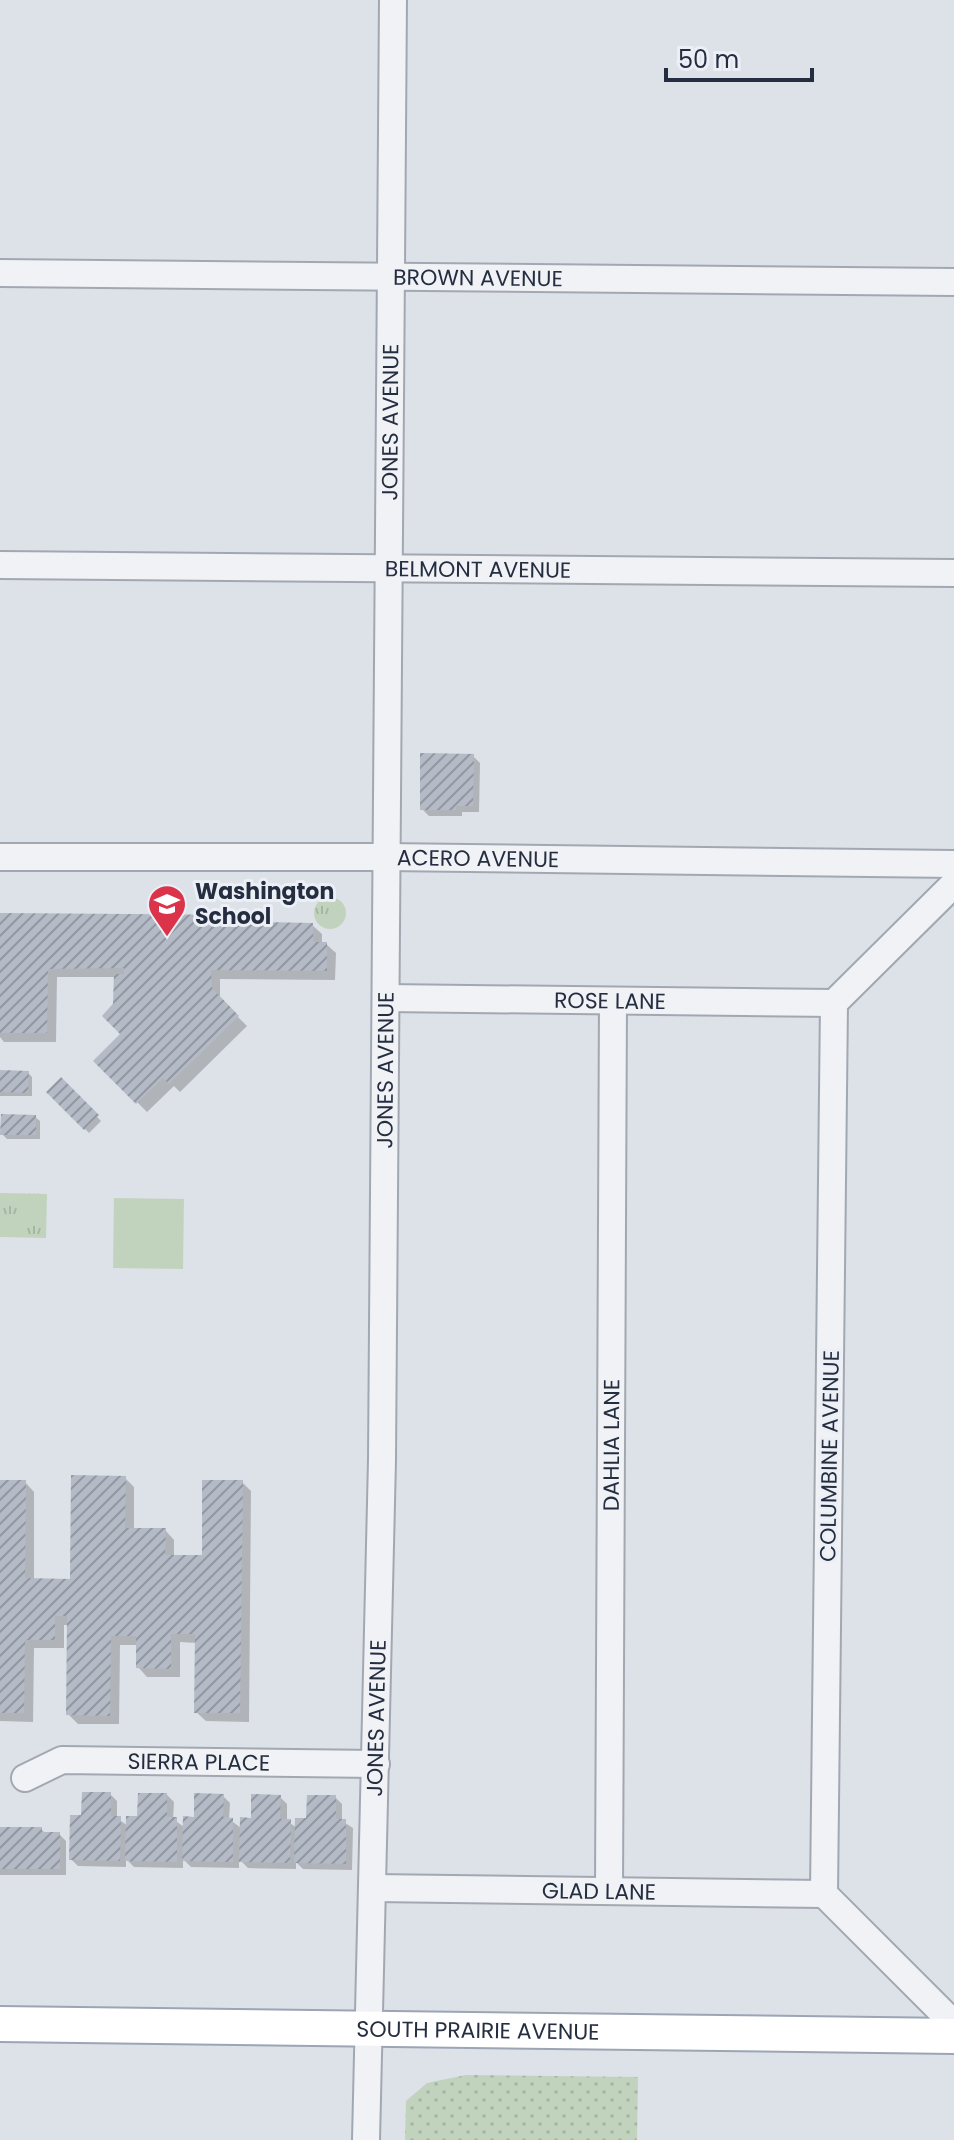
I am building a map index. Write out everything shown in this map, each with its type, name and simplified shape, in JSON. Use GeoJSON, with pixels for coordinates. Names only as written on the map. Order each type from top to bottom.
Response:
{"type":"FeatureCollection","features":[{"type":"Feature","properties":{"kind":"main road","name":"SOUTH PRAIRIE AVENUE"},"geometry":{"type":"LineString","coordinates":[[0,2024],[954,2036]]}},
{"type":"Feature","properties":{"kind":"street","name":"JONES AVENUE"},"geometry":{"type":"LineString","coordinates":[[366,2140],[376,1764],[386,998],[393,0]]}},
{"type":"Feature","properties":{"kind":"street","name":"BROWN AVENUE"},"geometry":{"type":"LineString","coordinates":[[0,273],[954,282]]}},
{"type":"Feature","properties":{"kind":"street","name":"BELMONT AVENUE"},"geometry":{"type":"LineString","coordinates":[[0,565],[954,573]]}},
{"type":"Feature","properties":{"kind":"street","name":"ACERO AVENUE"},"geometry":{"type":"LineString","coordinates":[[0,857],[385,857],[954,864]]}},
{"type":"Feature","properties":{"kind":"street"},"geometry":{"type":"LineString","coordinates":[[834,1003],[954,884]]}},
{"type":"Feature","properties":{"kind":"street","name":"ROSE LANE"},"geometry":{"type":"LineString","coordinates":[[386,998],[834,1003]]}},
{"type":"Feature","properties":{"kind":"street","name":"DAHLIA LANE"},"geometry":{"type":"LineString","coordinates":[[609,1891],[613,1001]]}},
{"type":"Feature","properties":{"kind":"street","name":"COLUMBINE AVENUE"},"geometry":{"type":"LineString","coordinates":[[824,1894],[834,1003]]}},
{"type":"Feature","properties":{"kind":"street","name":"SIERRA PLACE"},"geometry":{"type":"LineString","coordinates":[[25,1778],[62,1760],[376,1764]]}},
{"type":"Feature","properties":{"kind":"street","name":"GLAD LANE"},"geometry":{"type":"LineString","coordinates":[[373,1888],[824,1894]]}},
{"type":"Feature","properties":{"kind":"street"},"geometry":{"type":"LineString","coordinates":[[824,1894],[954,2024]]}},
{"type":"Feature","properties":{"kind":"green space"},"geometry":{"type":"Polygon","coordinates":[[[330,897],[341,902],[346,913],[341,924],[330,929],[319,924],[314,913],[319,902],[330,897]]]}},
{"type":"Feature","properties":{"kind":"green space"},"geometry":{"type":"Polygon","coordinates":[[[0,1193],[47,1194],[46,1238],[0,1237],[0,1193]]]}},
{"type":"Feature","properties":{"kind":"green space"},"geometry":{"type":"Polygon","coordinates":[[[114,1198],[184,1199],[183,1269],[113,1268],[114,1198]]]}},
{"type":"Feature","properties":{"kind":"green space"},"geometry":{"type":"Polygon","coordinates":[[[466,2075],[638,2077],[637,2140],[405,2140],[406,2101],[427,2083],[466,2075]]]}},
{"type":"Feature","properties":{"kind":"building"},"geometry":{"type":"Polygon","coordinates":[[[420,753],[474,754],[473,806],[456,806],[456,810],[420,810],[420,753]]]}},
{"type":"Feature","properties":{"kind":"building"},"geometry":{"type":"Polygon","coordinates":[[[0,913],[262,915],[262,922],[313,923],[313,942],[327,942],[327,971],[211,970],[212,988],[239,1016],[169,1084],[163,1078],[136,1104],[93,1061],[120,1034],[102,1016],[113,1004],[114,974],[124,974],[124,968],[48,969],[47,1033],[0,1033],[0,913]]]}},
{"type":"Feature","properties":{"kind":"building"},"geometry":{"type":"Polygon","coordinates":[[[0,1070],[29,1071],[28,1093],[0,1092],[0,1070]]]}},
{"type":"Feature","properties":{"kind":"building"},"geometry":{"type":"Polygon","coordinates":[[[61,1077],[99,1115],[84,1130],[46,1092],[61,1077]]]}},
{"type":"Feature","properties":{"kind":"building"},"geometry":{"type":"Polygon","coordinates":[[[1,1114],[36,1115],[36,1135],[0,1135],[1,1114]]]}},
{"type":"Feature","properties":{"kind":"building"},"geometry":{"type":"Polygon","coordinates":[[[71,1475],[126,1476],[125,1528],[166,1528],[165,1555],[202,1555],[202,1480],[243,1480],[240,1713],[194,1713],[195,1634],[171,1634],[171,1669],[136,1668],[136,1636],[111,1636],[110,1716],[66,1715],[67,1616],[55,1616],[55,1640],[25,1640],[24,1713],[0,1713],[0,1480],[26,1480],[25,1578],[70,1579],[71,1475]]]}},
{"type":"Feature","properties":{"kind":"building"},"geometry":{"type":"Polygon","coordinates":[[[82,1792],[111,1792],[111,1816],[121,1816],[120,1861],[69,1860],[70,1815],[81,1815],[82,1792]]]}},
{"type":"Feature","properties":{"kind":"building"},"geometry":{"type":"Polygon","coordinates":[[[138,1793],[167,1793],[167,1817],[177,1817],[177,1862],[125,1861],[126,1816],[137,1816],[138,1793]]]}},
{"type":"Feature","properties":{"kind":"building"},"geometry":{"type":"Polygon","coordinates":[[[194,1793],[224,1794],[223,1817],[233,1818],[233,1862],[182,1861],[183,1816],[194,1817],[194,1793]]]}},
{"type":"Feature","properties":{"kind":"building"},"geometry":{"type":"Polygon","coordinates":[[[251,1794],[281,1795],[280,1819],[291,1819],[290,1863],[239,1862],[240,1817],[251,1818],[251,1794]]]}},
{"type":"Feature","properties":{"kind":"building"},"geometry":{"type":"Polygon","coordinates":[[[307,1795],[336,1795],[336,1819],[346,1819],[346,1864],[294,1863],[295,1818],[306,1818],[307,1795]]]}},
{"type":"Feature","properties":{"kind":"building"},"geometry":{"type":"Polygon","coordinates":[[[0,1827],[42,1827],[42,1832],[60,1832],[60,1869],[0,1869],[0,1827]]]}},
{"type":"Feature","properties":{"kind":"place","name":"Washington School"},"geometry":{"type":"Point","coordinates":[167,938]}}]}
